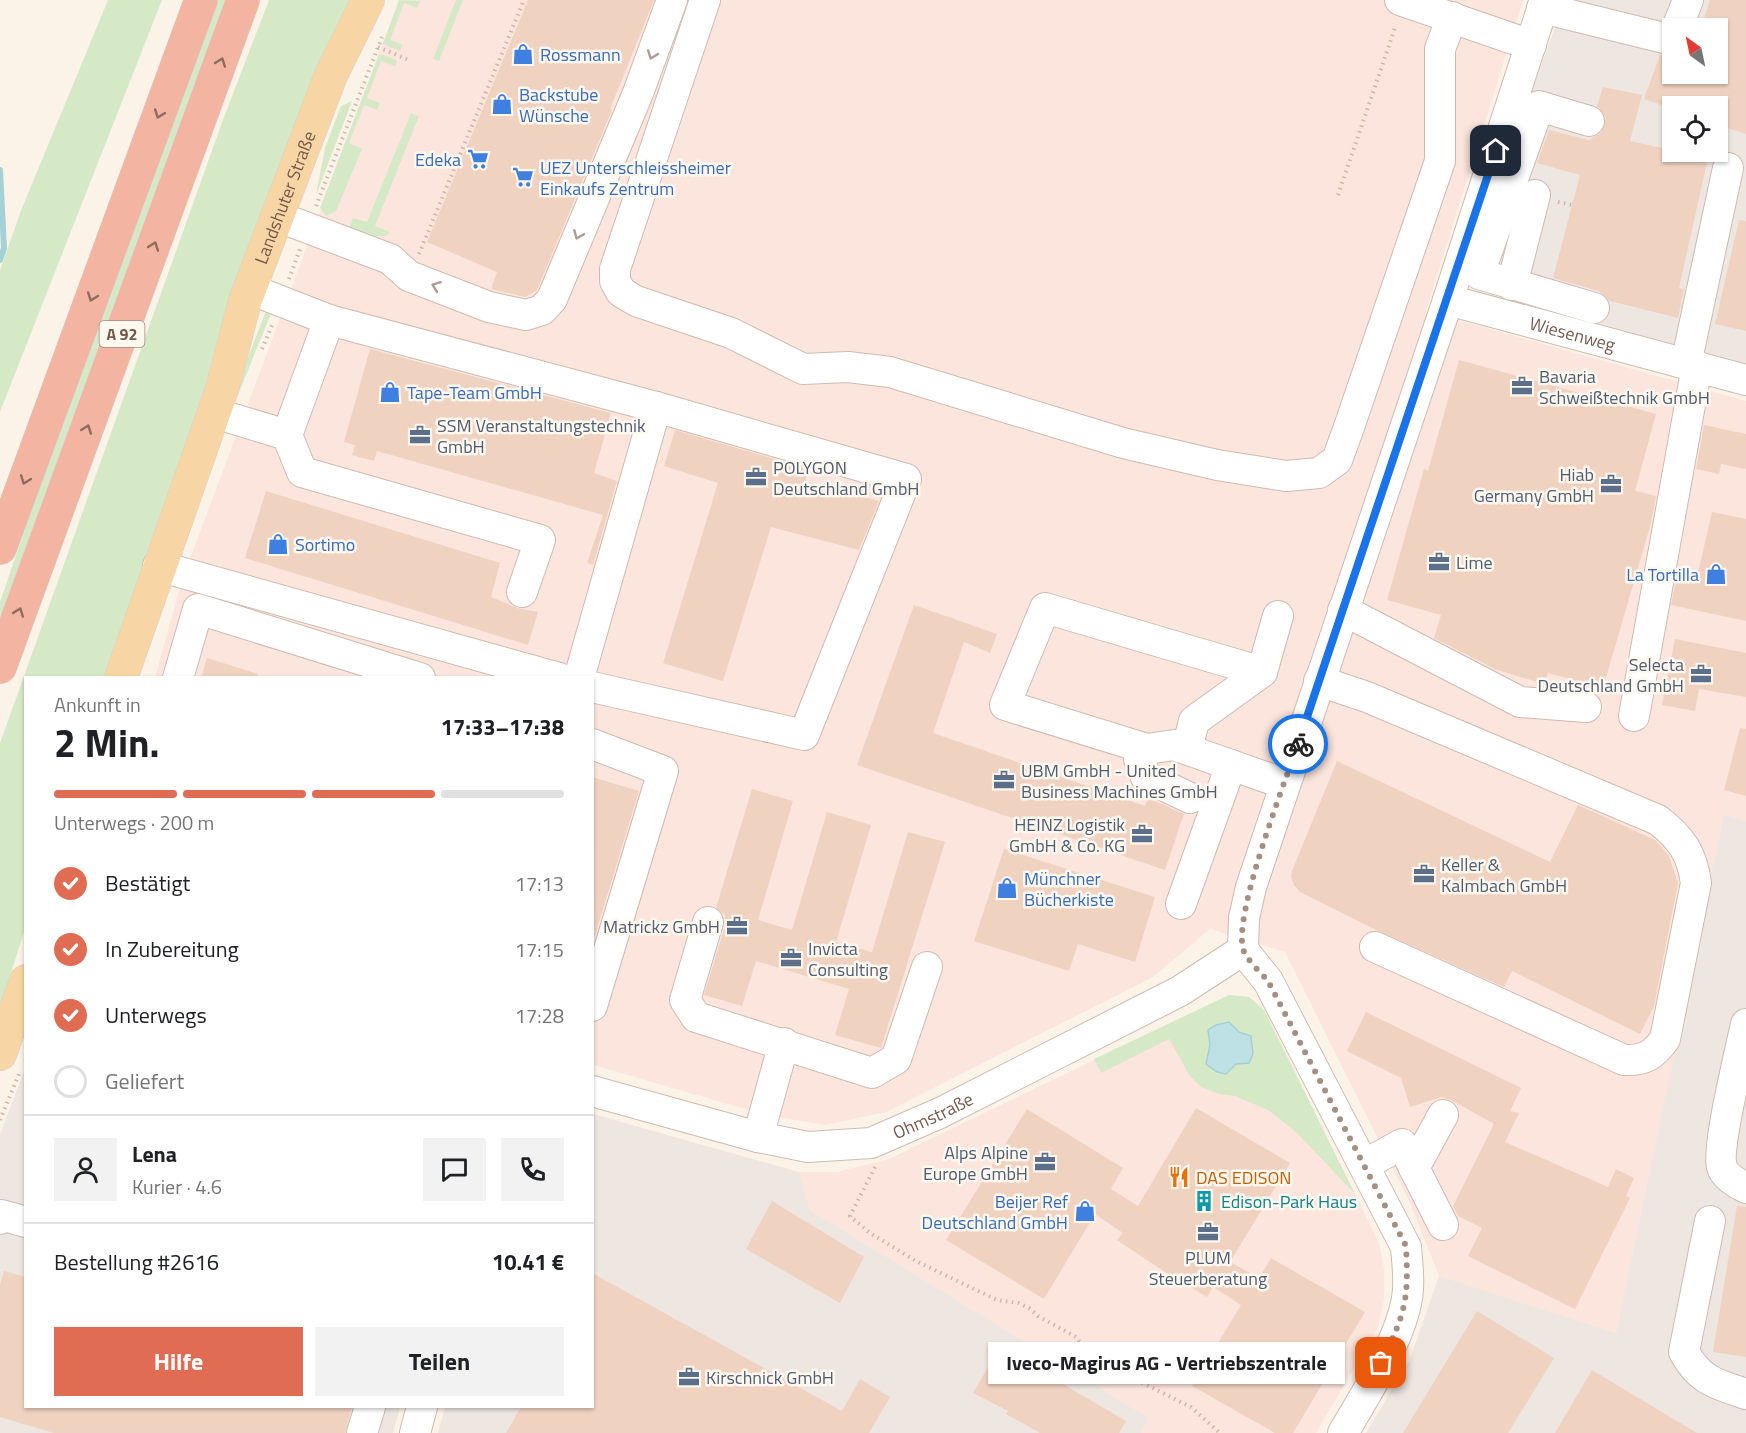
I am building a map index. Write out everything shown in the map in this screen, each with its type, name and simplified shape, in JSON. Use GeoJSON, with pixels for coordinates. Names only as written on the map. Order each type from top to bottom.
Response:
{"type":"FeatureCollection","features":[{"type":"Feature","properties":{"kind":"highway","name":"A 92"},"geometry":{"type":"LineString","coordinates":[[0,548],[201,0]]}},
{"type":"Feature","properties":{"kind":"highway","name":"A 92"},"geometry":{"type":"LineString","coordinates":[[0,667],[243,0]]}},
{"type":"Feature","properties":{"kind":"main road","name":"Landshuter Straße"},"geometry":{"type":"LineString","coordinates":[[218,401],[273,299],[300,225],[344,81],[372,13]]}},
{"type":"Feature","properties":{"kind":"main road","name":"Landshuter Straße"},"geometry":{"type":"LineString","coordinates":[[122,676],[158,566],[218,401],[245,301],[331,75],[372,13]]}},
{"type":"Feature","properties":{"kind":"main road"},"geometry":{"type":"LineString","coordinates":[[11,1061],[24,992]]}},
{"type":"Feature","properties":{"kind":"street"},"geometry":{"type":"LineString","coordinates":[[300,225],[489,307],[526,315],[542,310],[552,298],[638,93],[672,0]]}},
{"type":"Feature","properties":{"kind":"street"},"geometry":{"type":"LineString","coordinates":[[705,0],[615,269],[615,281],[621,292],[636,301],[731,333],[803,369],[848,367],[890,372],[1123,443],[1217,465],[1286,476],[1319,473],[1328,467],[1337,460],[1348,430],[1440,161],[1440,49],[1452,18]]}},
{"type":"Feature","properties":{"kind":"street"},"geometry":{"type":"LineString","coordinates":[[1681,18],[1688,0]]}},
{"type":"Feature","properties":{"kind":"street"},"geometry":{"type":"LineString","coordinates":[[1402,1],[1531,45]]}},
{"type":"Feature","properties":{"kind":"street"},"geometry":{"type":"LineString","coordinates":[[1342,1433],[1362,1402],[1401,1324],[1408,1290],[1406,1246],[1268,981],[1243,950],[1244,918],[1251,887],[1448,300],[1543,4],[1662,37]]}},
{"type":"Feature","properties":{"kind":"street"},"geometry":{"type":"LineString","coordinates":[[1589,121],[1539,106],[1475,273],[1594,308]]}},
{"type":"Feature","properties":{"kind":"street"},"geometry":{"type":"LineString","coordinates":[[1634,716],[1691,365],[1728,168]]}},
{"type":"Feature","properties":{"kind":"street"},"geometry":{"type":"LineString","coordinates":[[1512,285],[1535,195]]}},
{"type":"Feature","properties":{"kind":"street"},"geometry":{"type":"LineString","coordinates":[[273,299],[329,320],[656,407],[906,479],[804,735],[594,687]]}},
{"type":"Feature","properties":{"kind":"street","name":"Wiesenweg"},"geometry":{"type":"LineString","coordinates":[[1448,300],[1746,380]]}},
{"type":"Feature","properties":{"kind":"street"},"geometry":{"type":"LineString","coordinates":[[287,435],[329,320]]}},
{"type":"Feature","properties":{"kind":"street"},"geometry":{"type":"LineString","coordinates":[[218,401],[287,435],[302,472],[540,540],[522,592]]}},
{"type":"Feature","properties":{"kind":"street"},"geometry":{"type":"LineString","coordinates":[[580,676],[656,407]]}},
{"type":"Feature","properties":{"kind":"street"},"geometry":{"type":"LineString","coordinates":[[158,566],[552,676]]}},
{"type":"Feature","properties":{"kind":"street"},"geometry":{"type":"LineString","coordinates":[[1262,672],[1045,608],[1005,705],[1147,749],[1174,745],[1285,784]]}},
{"type":"Feature","properties":{"kind":"street"},"geometry":{"type":"LineString","coordinates":[[179,676],[198,609],[414,676]]}},
{"type":"Feature","properties":{"kind":"street"},"geometry":{"type":"LineString","coordinates":[[1343,610],[1520,702],[1586,707]]}},
{"type":"Feature","properties":{"kind":"street"},"geometry":{"type":"LineString","coordinates":[[1187,749],[1194,722],[1262,672],[1278,616]]}},
{"type":"Feature","properties":{"kind":"street"},"geometry":{"type":"LineString","coordinates":[[1319,681],[1367,697],[1658,820],[1687,847],[1693,863],[1696,883],[1665,1040],[1656,1053],[1639,1060],[1624,1060],[1375,947]]}},
{"type":"Feature","properties":{"kind":"street"},"geometry":{"type":"LineString","coordinates":[[594,745],[663,771],[594,999]]}},
{"type":"Feature","properties":{"kind":"street"},"geometry":{"type":"LineString","coordinates":[[1147,749],[1139,759],[1146,777],[1190,798]]}},
{"type":"Feature","properties":{"kind":"street"},"geometry":{"type":"LineString","coordinates":[[1181,904],[1231,765]]}},
{"type":"Feature","properties":{"kind":"street"},"geometry":{"type":"LineString","coordinates":[[708,922],[685,1000],[696,1017],[784,1043],[872,1073],[896,1059],[927,967]]}},
{"type":"Feature","properties":{"kind":"street","name":"Ohmstraße"},"geometry":{"type":"LineString","coordinates":[[594,1091],[758,1137],[808,1147],[871,1143],[940,1113],[1180,991],[1243,950]]}},
{"type":"Feature","properties":{"kind":"street"},"geometry":{"type":"LineString","coordinates":[[1746,1024],[1723,1143],[1722,1166],[1731,1179],[1746,1188]]}},
{"type":"Feature","properties":{"kind":"street"},"geometry":{"type":"LineString","coordinates":[[758,1137],[784,1043]]}},
{"type":"Feature","properties":{"kind":"street"},"geometry":{"type":"LineString","coordinates":[[1414,1168],[1443,1115]]}},
{"type":"Feature","properties":{"kind":"street"},"geometry":{"type":"LineString","coordinates":[[1364,1165],[1402,1144],[1443,1225]]}},
{"type":"Feature","properties":{"kind":"street"},"geometry":{"type":"LineString","coordinates":[[1710,1221],[1684,1352],[1693,1369],[1709,1381],[1746,1394]]}},
{"type":"Feature","properties":{"kind":"street"},"geometry":{"type":"LineString","coordinates":[[362,1433],[370,1408]]}},
{"type":"Feature","properties":{"kind":"street"},"geometry":{"type":"LineString","coordinates":[[415,1433],[422,1408]]}},
{"type":"Feature","properties":{"kind":"path"},"geometry":{"type":"LineString","coordinates":[[400,268],[431,228],[524,0]]}},
{"type":"Feature","properties":{"kind":"path"},"geometry":{"type":"LineString","coordinates":[[1338,195],[1402,1]]}},
{"type":"Feature","properties":{"kind":"path"},"geometry":{"type":"LineString","coordinates":[[260,355],[273,299],[300,225],[378,47],[372,13]]}},
{"type":"Feature","properties":{"kind":"path"},"geometry":{"type":"LineString","coordinates":[[378,47],[409,60]]}},
{"type":"Feature","properties":{"kind":"path"},"geometry":{"type":"LineString","coordinates":[[0,1120],[11,1061]]}},
{"type":"Feature","properties":{"kind":"path"},"geometry":{"type":"LineString","coordinates":[[871,1143],[876,1165],[850,1216],[870,1233],[916,1261],[997,1300],[1018,1303],[1029,1308],[1038,1316],[1076,1337],[1090,1358],[1191,1407],[1220,1433]]}},
{"type":"Feature","properties":{"kind":"shaded area"},"geometry":{"type":"Polygon","coordinates":[[[399,0],[1523,0],[1426,311],[1746,401],[1746,821],[1724,814],[1616,1333],[1439,1276],[1410,1203],[1285,952],[1210,929],[1153,977],[886,1112],[825,1125],[766,1115],[594,1065],[594,676],[156,676],[181,583],[399,0]]]}},
{"type":"Feature","properties":{"kind":"shaded area"},"geometry":{"type":"Polygon","coordinates":[[[1565,0],[1746,0],[1746,366],[1480,291],[1466,272],[1565,0]]]}},
{"type":"Feature","properties":{"kind":"shaded area"},"geometry":{"type":"Polygon","coordinates":[[[1724,814],[1746,821],[1746,1433],[1366,1433],[1410,1359],[1439,1276],[1616,1333],[1724,814]]]}},
{"type":"Feature","properties":{"kind":"shaded area"},"geometry":{"type":"Polygon","coordinates":[[[1229,995],[1249,997],[1264,1010],[1379,1243],[1384,1268],[1384,1300],[1378,1327],[1316,1433],[1141,1433],[1149,1418],[810,1210],[799,1172],[837,1172],[889,1159],[1229,995]]]}},
{"type":"Feature","properties":{"kind":"shaded area"},"geometry":{"type":"Polygon","coordinates":[[[24,1071],[24,1408],[400,1408],[393,1433],[0,1433],[0,1135],[24,1071]]]}},
{"type":"Feature","properties":{"kind":"shaded area"},"geometry":{"type":"Polygon","coordinates":[[[594,1114],[799,1172],[810,1210],[1149,1418],[1141,1433],[438,1433],[445,1408],[594,1408],[594,1114]]]}},
{"type":"Feature","properties":{"kind":"green space"},"geometry":{"type":"Polygon","coordinates":[[[108,0],[162,0],[0,412],[0,270],[22,208],[108,0]]]}},
{"type":"Feature","properties":{"kind":"green space"},"geometry":{"type":"Polygon","coordinates":[[[218,0],[230,0],[0,636],[0,602],[43,476],[218,0]]]}},
{"type":"Feature","properties":{"kind":"green space"},"geometry":{"type":"Polygon","coordinates":[[[269,0],[354,0],[109,676],[24,676],[24,932],[0,1007],[0,743],[224,117],[269,0]]]}},
{"type":"Feature","properties":{"kind":"green space"},"geometry":{"type":"Polygon","coordinates":[[[399,0],[420,1],[417,8],[404,3],[390,40],[403,45],[400,51],[383,44],[399,0]]]}},
{"type":"Feature","properties":{"kind":"green space"},"geometry":{"type":"Polygon","coordinates":[[[456,0],[463,0],[439,61],[433,59],[456,0]]]}},
{"type":"Feature","properties":{"kind":"green space"},"geometry":{"type":"Polygon","coordinates":[[[379,54],[397,60],[395,66],[381,61],[367,98],[380,103],[377,110],[364,105],[349,143],[362,149],[336,211],[326,216],[320,208],[379,54]]]}},
{"type":"Feature","properties":{"kind":"green space"},"geometry":{"type":"Polygon","coordinates":[[[352,101],[316,195],[325,148],[341,106],[352,101]]]}},
{"type":"Feature","properties":{"kind":"green space"},"geometry":{"type":"Polygon","coordinates":[[[411,113],[419,116],[375,226],[390,232],[386,236],[358,236],[350,227],[353,218],[367,222],[411,113]]]}},
{"type":"Feature","properties":{"kind":"green space"},"geometry":{"type":"Polygon","coordinates":[[[266,311],[272,311],[238,395],[236,388],[266,311]]]}},
{"type":"Feature","properties":{"kind":"green space"},"geometry":{"type":"Polygon","coordinates":[[[1229,995],[1249,997],[1264,1010],[1355,1194],[1296,1132],[1268,1110],[1235,1096],[1220,1094],[1201,1087],[1190,1076],[1169,1039],[1101,1073],[1094,1059],[1229,995]]]}},
{"type":"Feature","properties":{"kind":"water"},"geometry":{"type":"Polygon","coordinates":[[[1229,1022],[1239,1032],[1251,1036],[1253,1054],[1249,1063],[1236,1064],[1226,1074],[1217,1072],[1206,1064],[1210,1045],[1208,1030],[1216,1025],[1229,1022]]]}},
{"type":"Feature","properties":{"kind":"building","name":"UEZ Unterschleissheimer Einkaufs Zentrum"},"geometry":{"type":"Polygon","coordinates":[[[528,0],[654,0],[610,109],[612,110],[537,290],[525,297],[491,289],[497,272],[427,242],[528,0]]]}},
{"type":"Feature","properties":{"kind":"building"},"geometry":{"type":"Polygon","coordinates":[[[1710,0],[1746,0],[1746,134],[1728,128],[1728,96],[1662,96],[1662,105],[1644,99],[1660,55],[1662,55],[1662,84],[1728,84],[1728,18],[1704,18],[1710,0]]]}},
{"type":"Feature","properties":{"kind":"building"},"geometry":{"type":"Polygon","coordinates":[[[1603,87],[1642,95],[1630,141],[1662,148],[1662,162],[1707,162],[1679,288],[1684,289],[1678,318],[1610,301],[1599,291],[1553,278],[1580,175],[1537,163],[1549,130],[1589,140],[1601,133],[1606,118],[1597,106],[1603,87]]]}},
{"type":"Feature","properties":{"kind":"building"},"geometry":{"type":"Polygon","coordinates":[[[1739,220],[1746,221],[1746,331],[1715,324],[1739,220]]]}},
{"type":"Feature","properties":{"kind":"building"},"geometry":{"type":"Polygon","coordinates":[[[370,349],[611,413],[594,473],[617,481],[593,565],[587,563],[603,515],[377,451],[374,461],[352,455],[355,445],[344,442],[370,349]]]}},
{"type":"Feature","properties":{"kind":"building"},"geometry":{"type":"Polygon","coordinates":[[[1459,360],[1656,414],[1635,491],[1656,496],[1651,523],[1603,688],[1548,673],[1544,684],[1497,670],[1434,638],[1441,615],[1387,600],[1424,469],[1428,471],[1459,360]]]}},
{"type":"Feature","properties":{"kind":"building"},"geometry":{"type":"Polygon","coordinates":[[[1704,425],[1746,434],[1746,469],[1721,464],[1719,474],[1696,469],[1704,425]]]}},
{"type":"Feature","properties":{"kind":"building"},"geometry":{"type":"Polygon","coordinates":[[[675,430],[809,469],[805,481],[879,501],[859,550],[771,527],[723,681],[663,663],[718,483],[664,466],[675,430]]]}},
{"type":"Feature","properties":{"kind":"building"},"geometry":{"type":"Polygon","coordinates":[[[266,491],[500,563],[491,597],[517,608],[538,612],[528,645],[245,558],[266,491]]]}},
{"type":"Feature","properties":{"kind":"building"},"geometry":{"type":"Polygon","coordinates":[[[1712,512],[1746,519],[1746,621],[1671,605],[1678,569],[1698,573],[1712,512]]]}},
{"type":"Feature","properties":{"kind":"building"},"geometry":{"type":"Polygon","coordinates":[[[914,605],[997,634],[990,653],[964,642],[933,733],[1145,806],[1148,798],[1184,814],[1165,870],[857,765],[914,605]]]}},
{"type":"Feature","properties":{"kind":"building"},"geometry":{"type":"Polygon","coordinates":[[[1675,639],[1746,653],[1746,697],[1699,689],[1695,711],[1662,705],[1675,639]]]}},
{"type":"Feature","properties":{"kind":"building"},"geometry":{"type":"Polygon","coordinates":[[[207,658],[258,674],[258,676],[202,676],[207,658]]]}},
{"type":"Feature","properties":{"kind":"building"},"geometry":{"type":"Polygon","coordinates":[[[1740,728],[1746,729],[1746,796],[1724,790],[1740,728]]]}},
{"type":"Feature","properties":{"kind":"building"},"geometry":{"type":"Polygon","coordinates":[[[1337,761],[1550,862],[1578,805],[1655,840],[1669,856],[1678,883],[1654,1006],[1640,1034],[1512,971],[1504,987],[1376,930],[1300,892],[1294,885],[1291,877],[1292,871],[1337,761]]]}},
{"type":"Feature","properties":{"kind":"building"},"geometry":{"type":"Polygon","coordinates":[[[594,778],[639,791],[594,938],[594,778]]]}},
{"type":"Feature","properties":{"kind":"building"},"geometry":{"type":"Polygon","coordinates":[[[752,789],[793,801],[758,920],[792,930],[827,812],[871,825],[836,942],[872,952],[908,832],[945,842],[881,1048],[835,1035],[849,989],[756,961],[742,1006],[704,995],[725,926],[725,915],[716,908],[752,789]]]}},
{"type":"Feature","properties":{"kind":"building"},"geometry":{"type":"Polygon","coordinates":[[[1004,849],[1155,897],[1135,962],[1078,944],[1069,971],[974,941],[1004,849]]]}},
{"type":"Feature","properties":{"kind":"building"},"geometry":{"type":"Polygon","coordinates":[[[1366,1012],[1521,1088],[1510,1111],[1519,1113],[1505,1142],[1608,1187],[1616,1169],[1634,1178],[1626,1196],[1630,1198],[1575,1309],[1468,1256],[1482,1228],[1458,1216],[1453,1206],[1494,1124],[1451,1100],[1441,1097],[1410,1107],[1401,1078],[1347,1051],[1366,1012]]]}},
{"type":"Feature","properties":{"kind":"building"},"geometry":{"type":"Polygon","coordinates":[[[1196,1108],[1290,1163],[1230,1262],[1259,1278],[1271,1258],[1365,1312],[1293,1433],[1275,1433],[1192,1386],[1241,1305],[1213,1287],[1207,1297],[1162,1270],[1117,1240],[1123,1233],[1095,1214],[1044,1299],[946,1240],[1027,1109],[1123,1168],[1111,1189],[1138,1206],[1196,1108]]]}},
{"type":"Feature","properties":{"kind":"building"},"geometry":{"type":"Polygon","coordinates":[[[772,1201],[864,1257],[840,1303],[746,1249],[772,1201]]]}},
{"type":"Feature","properties":{"kind":"building"},"geometry":{"type":"Polygon","coordinates":[[[1737,1206],[1746,1207],[1746,1357],[1713,1352],[1737,1206]]]}},
{"type":"Feature","properties":{"kind":"building"},"geometry":{"type":"Polygon","coordinates":[[[4,1271],[24,1276],[24,1408],[352,1408],[345,1433],[54,1433],[0,1417],[0,1285],[4,1271]]]}},
{"type":"Feature","properties":{"kind":"building"},"geometry":{"type":"Polygon","coordinates":[[[594,1274],[842,1411],[860,1379],[890,1397],[869,1433],[506,1433],[520,1408],[594,1408],[594,1274]]]}},
{"type":"Feature","properties":{"kind":"building"},"geometry":{"type":"Polygon","coordinates":[[[1477,1311],[1554,1358],[1508,1433],[1403,1433],[1477,1311]]]}},
{"type":"Feature","properties":{"kind":"building"},"geometry":{"type":"Polygon","coordinates":[[[1000,1347],[1126,1421],[1119,1433],[1040,1433],[1006,1414],[1008,1411],[973,1393],[1000,1347]]]}},
{"type":"Feature","properties":{"kind":"building"},"geometry":{"type":"Polygon","coordinates":[[[1592,1370],[1697,1433],[1555,1433],[1592,1370]]]}},
{"type":"Feature","properties":{"kind":"waterway"},"geometry":{"type":"LineString","coordinates":[[0,170],[4,248],[0,260]]}},
{"type":"Feature","properties":{"kind":"way so far"},"geometry":{"type":"LineString","coordinates":[[1298,744],[1251,887],[1244,918],[1243,950],[1268,981],[1406,1246],[1408,1290],[1405,1307],[1401,1324],[1381,1363]]}},
{"type":"Feature","properties":{"kind":"place","name":"Rossmann"},"geometry":{"type":"Point","coordinates":[523,54]}},
{"type":"Feature","properties":{"kind":"place","name":"Backstube Wünsche"},"geometry":{"type":"Point","coordinates":[502,104]}},
{"type":"Feature","properties":{"kind":"place","name":"Edeka"},"geometry":{"type":"Point","coordinates":[478,159]}},
{"type":"Feature","properties":{"kind":"place","name":"UEZ Unterschleissheimer Einkaufs Zentrum"},"geometry":{"type":"Point","coordinates":[523,177]}},
{"type":"Feature","properties":{"kind":"place","name":"Bavaria Schweißtechnik GmbH"},"geometry":{"type":"Point","coordinates":[1522,386]}},
{"type":"Feature","properties":{"kind":"place","name":"Tape-Team GmbH"},"geometry":{"type":"Point","coordinates":[390,392]}},
{"type":"Feature","properties":{"kind":"place","name":"SSM Veranstaltungstechnik GmbH"},"geometry":{"type":"Point","coordinates":[420,435]}},
{"type":"Feature","properties":{"kind":"place","name":"POLYGON Deutschland GmbH"},"geometry":{"type":"Point","coordinates":[756,477]}},
{"type":"Feature","properties":{"kind":"place","name":"Hiab Germany GmbH"},"geometry":{"type":"Point","coordinates":[1611,484]}},
{"type":"Feature","properties":{"kind":"place","name":"Sortimo"},"geometry":{"type":"Point","coordinates":[278,544]}},
{"type":"Feature","properties":{"kind":"place","name":"Lime"},"geometry":{"type":"Point","coordinates":[1439,562]}},
{"type":"Feature","properties":{"kind":"place","name":"La Tortilla"},"geometry":{"type":"Point","coordinates":[1716,574]}},
{"type":"Feature","properties":{"kind":"place","name":"Selecta Deutschland GmbH"},"geometry":{"type":"Point","coordinates":[1701,674]}},
{"type":"Feature","properties":{"kind":"place","name":"UBM GmbH - United Business Machines GmbH"},"geometry":{"type":"Point","coordinates":[1004,780]}},
{"type":"Feature","properties":{"kind":"place","name":"HEINZ Logistik GmbH & Co. KG"},"geometry":{"type":"Point","coordinates":[1142,834]}},
{"type":"Feature","properties":{"kind":"place","name":"Keller & Kalmbach GmbH"},"geometry":{"type":"Point","coordinates":[1424,874]}},
{"type":"Feature","properties":{"kind":"place","name":"Münchner Bücherkiste"},"geometry":{"type":"Point","coordinates":[1007,888]}},
{"type":"Feature","properties":{"kind":"place","name":"Matrickz GmbH"},"geometry":{"type":"Point","coordinates":[737,926]}},
{"type":"Feature","properties":{"kind":"place","name":"Invicta Consulting"},"geometry":{"type":"Point","coordinates":[791,958]}},
{"type":"Feature","properties":{"kind":"place","name":"Alps Alpine Europe GmbH"},"geometry":{"type":"Point","coordinates":[1045,1162]}},
{"type":"Feature","properties":{"kind":"place","name":"DAS EDISON"},"geometry":{"type":"Point","coordinates":[1179,1177]}},
{"type":"Feature","properties":{"kind":"place","name":"Edison-Park Haus"},"geometry":{"type":"Point","coordinates":[1204,1201]}},
{"type":"Feature","properties":{"kind":"place","name":"Beijer Ref Deutschland GmbH"},"geometry":{"type":"Point","coordinates":[1085,1211]}},
{"type":"Feature","properties":{"kind":"place","name":"PLUM Steuerberatung"},"geometry":{"type":"Point","coordinates":[1208,1232]}},
{"type":"Feature","properties":{"kind":"place","name":"Iveco-Magirus AG - Vertriebszentrale"},"geometry":{"type":"Point","coordinates":[1381,1363]}},
{"type":"Feature","properties":{"kind":"place","name":"Kirschnick GmbH"},"geometry":{"type":"Point","coordinates":[689,1377]}},
{"type":"Feature","properties":{"kind":"route"},"geometry":{"type":"LineString","coordinates":[[1298,744],[1496,151]]}}]}
